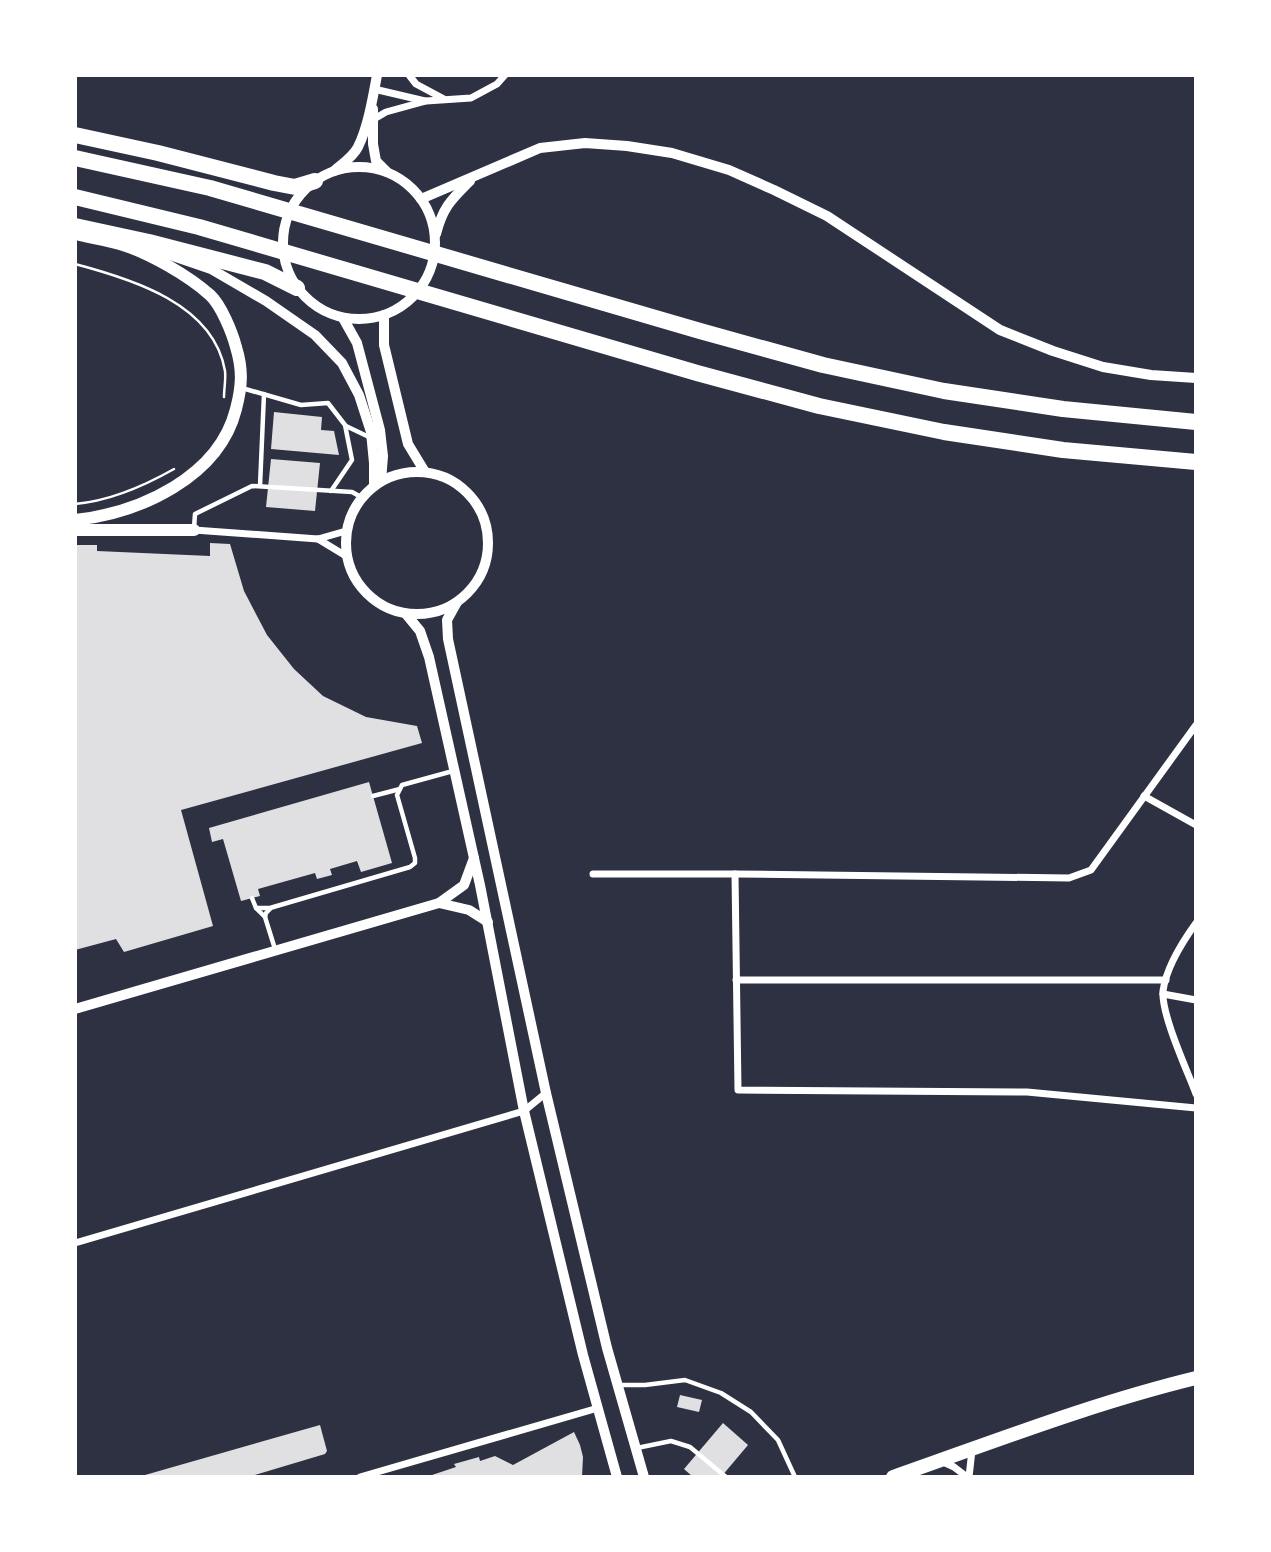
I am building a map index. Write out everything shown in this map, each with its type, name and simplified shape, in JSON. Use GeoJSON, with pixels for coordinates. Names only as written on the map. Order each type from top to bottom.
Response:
{"type":"FeatureCollection","features":[{"type":"Feature","properties":{"kind":"highway"},"geometry":{"type":"LineString","coordinates":[[75,135],[274,183],[295,187],[315,181]]}},
{"type":"Feature","properties":{"kind":"highway"},"geometry":{"type":"LineString","coordinates":[[75,158],[210,188],[836,368],[944,391],[1063,410],[1196,422]]}},
{"type":"Feature","properties":{"kind":"highway"},"geometry":{"type":"LineString","coordinates":[[75,197],[199,227],[697,373],[819,406],[958,435],[1063,450],[1196,462]]}},
{"type":"Feature","properties":{"kind":"highway"},"geometry":{"type":"LineString","coordinates":[[75,226],[265,272],[297,288]]}},
{"type":"Feature","properties":{"kind":"main road"},"geometry":{"type":"LineString","coordinates":[[75,234],[125,245],[166,264],[212,296],[231,329],[241,363],[242,388],[232,425],[224,440],[211,458],[193,474],[150,499],[114,513],[75,520]]}},
{"type":"Feature","properties":{"kind":"main road"},"geometry":{"type":"LineString","coordinates":[[75,530],[194,530]]}},
{"type":"Feature","properties":{"kind":"main road"},"geometry":{"type":"LineString","coordinates":[[894,1477],[1114,1401],[1196,1378]]}},
{"type":"Feature","properties":{"kind":"street"},"geometry":{"type":"LineString","coordinates":[[377,75],[373,101],[373,144],[376,161],[407,184],[421,199],[430,217],[435,237]]}},
{"type":"Feature","properties":{"kind":"street"},"geometry":{"type":"LineString","coordinates":[[409,75],[416,84],[445,100]]}},
{"type":"Feature","properties":{"kind":"street"},"geometry":{"type":"LineString","coordinates":[[374,119],[386,112],[426,101],[471,98],[497,84],[505,75]]}},
{"type":"Feature","properties":{"kind":"street"},"geometry":{"type":"LineString","coordinates":[[374,89],[426,101]]}},
{"type":"Feature","properties":{"kind":"street"},"geometry":{"type":"LineString","coordinates":[[373,101],[358,147],[350,158],[315,181],[298,198],[287,219],[282,243],[286,267],[297,288],[310,302],[326,312],[344,318],[364,319],[384,315],[406,303],[423,284],[433,262],[440,215],[474,177]]}},
{"type":"Feature","properties":{"kind":"street"},"geometry":{"type":"LineString","coordinates":[[421,199],[540,148],[585,143],[671,153],[729,170],[827,216],[1000,330],[1052,351],[1103,367],[1196,379]]}},
{"type":"Feature","properties":{"kind":"street"},"geometry":{"type":"LineString","coordinates":[[332,172],[370,168],[389,173]]}},
{"type":"Feature","properties":{"kind":"street"},"geometry":{"type":"LineString","coordinates":[[125,245],[173,256],[211,269],[315,335],[342,363],[359,395],[371,438],[377,483]]}},
{"type":"Feature","properties":{"kind":"street"},"geometry":{"type":"LineString","coordinates":[[384,315],[384,345],[408,444],[425,472]]}},
{"type":"Feature","properties":{"kind":"street"},"geometry":{"type":"LineString","coordinates":[[344,318],[358,343],[380,430],[383,456],[377,483]]}},
{"type":"Feature","properties":{"kind":"street"},"geometry":{"type":"LineString","coordinates":[[425,472],[449,479],[470,494],[483,514],[489,538],[486,563],[475,585],[457,602],[424,614],[406,614],[385,607],[367,594],[354,577],[346,556],[346,531],[361,497],[377,483],[402,473],[425,472]]}},
{"type":"Feature","properties":{"kind":"street"},"geometry":{"type":"LineString","coordinates":[[194,530],[318,539],[346,531]]}},
{"type":"Feature","properties":{"kind":"street"},"geometry":{"type":"LineString","coordinates":[[318,539],[346,556]]}},
{"type":"Feature","properties":{"kind":"street"},"geometry":{"type":"LineString","coordinates":[[457,602],[447,620],[448,639],[546,1093],[616,1384],[644,1477]]}},
{"type":"Feature","properties":{"kind":"street"},"geometry":{"type":"LineString","coordinates":[[406,614],[420,631],[429,657],[488,922],[524,1111],[583,1355],[617,1477]]}},
{"type":"Feature","properties":{"kind":"street"},"geometry":{"type":"LineString","coordinates":[[593,874],[1069,878],[1091,870],[1196,725]]}},
{"type":"Feature","properties":{"kind":"street"},"geometry":{"type":"LineString","coordinates":[[1144,796],[1196,825]]}},
{"type":"Feature","properties":{"kind":"street"},"geometry":{"type":"LineString","coordinates":[[75,1009],[439,903],[464,885],[474,858]]}},
{"type":"Feature","properties":{"kind":"street"},"geometry":{"type":"LineString","coordinates":[[735,874],[738,1090],[1027,1092],[1196,1108]]}},
{"type":"Feature","properties":{"kind":"street"},"geometry":{"type":"LineString","coordinates":[[439,903],[469,910],[488,922]]}},
{"type":"Feature","properties":{"kind":"street"},"geometry":{"type":"LineString","coordinates":[[1196,923],[1185,939],[1166,979],[1163,994],[1166,1014],[1196,1094]]}},
{"type":"Feature","properties":{"kind":"street"},"geometry":{"type":"LineString","coordinates":[[736,980],[1166,979]]}},
{"type":"Feature","properties":{"kind":"street"},"geometry":{"type":"LineString","coordinates":[[1163,994],[1196,1000]]}},
{"type":"Feature","properties":{"kind":"street"},"geometry":{"type":"LineString","coordinates":[[75,1243],[524,1111],[546,1093]]}},
{"type":"Feature","properties":{"kind":"street"},"geometry":{"type":"LineString","coordinates":[[359,1477],[598,1408]]}},
{"type":"Feature","properties":{"kind":"street"},"geometry":{"type":"LineString","coordinates":[[940,1461],[968,1477],[973,1449]]}},
{"type":"Feature","properties":{"kind":"lane"},"geometry":{"type":"LineString","coordinates":[[242,388],[300,405],[328,403],[345,425],[371,438]]}},
{"type":"Feature","properties":{"kind":"lane"},"geometry":{"type":"LineString","coordinates":[[260,486],[264,394]]}},
{"type":"Feature","properties":{"kind":"lane"},"geometry":{"type":"LineString","coordinates":[[331,491],[352,460],[345,425]]}},
{"type":"Feature","properties":{"kind":"lane"},"geometry":{"type":"LineString","coordinates":[[194,530],[195,514],[252,486],[352,492],[361,497]]}},
{"type":"Feature","properties":{"kind":"lane"},"geometry":{"type":"LineString","coordinates":[[256,908],[270,908],[410,867],[415,863],[414,852],[397,794],[402,785],[454,771]]}},
{"type":"Feature","properties":{"kind":"lane"},"geometry":{"type":"LineString","coordinates":[[373,796],[400,788]]}},
{"type":"Feature","properties":{"kind":"lane"},"geometry":{"type":"LineString","coordinates":[[252,898],[256,908],[265,917],[275,950]]}},
{"type":"Feature","properties":{"kind":"lane"},"geometry":{"type":"LineString","coordinates":[[265,917],[270,908]]}},
{"type":"Feature","properties":{"kind":"lane"},"geometry":{"type":"LineString","coordinates":[[616,1384],[645,1385],[685,1380],[721,1393],[751,1412],[778,1440],[795,1477]]}},
{"type":"Feature","properties":{"kind":"lane"},"geometry":{"type":"LineString","coordinates":[[636,1449],[671,1441],[690,1447],[726,1477]]}},
{"type":"Feature","properties":{"kind":"path"},"geometry":{"type":"LineString","coordinates":[[75,264],[119,276],[161,295],[205,327],[220,353],[226,373],[222,407]]}},
{"type":"Feature","properties":{"kind":"path"},"geometry":{"type":"LineString","coordinates":[[75,504],[128,491],[175,468]]}},
{"type":"Feature","properties":{"kind":"building"},"geometry":{"type":"Polygon","coordinates":[[[274,412],[322,417],[321,430],[334,431],[339,455],[271,449],[274,412]]]}},
{"type":"Feature","properties":{"kind":"building"},"geometry":{"type":"Polygon","coordinates":[[[271,459],[320,463],[315,511],[266,507],[271,459]]]}},
{"type":"Feature","properties":{"kind":"building"},"geometry":{"type":"Polygon","coordinates":[[[210,543],[230,544],[244,591],[267,635],[294,669],[323,696],[366,717],[417,726],[422,743],[181,810],[213,926],[124,952],[116,939],[75,950],[75,545],[97,545],[97,551],[210,556],[210,543]]]}},
{"type":"Feature","properties":{"kind":"building"},"geometry":{"type":"Polygon","coordinates":[[[369,782],[392,863],[361,872],[357,861],[330,869],[332,875],[317,879],[315,873],[258,889],[260,896],[241,901],[223,839],[212,842],[209,828],[369,782]]]}},
{"type":"Feature","properties":{"kind":"building"},"geometry":{"type":"Polygon","coordinates":[[[680,1395],[702,1400],[699,1412],[677,1407],[680,1395]]]}},
{"type":"Feature","properties":{"kind":"building"},"geometry":{"type":"Polygon","coordinates":[[[723,1423],[748,1445],[721,1477],[693,1477],[684,1469],[723,1423]]]}},
{"type":"Feature","properties":{"kind":"building"},"geometry":{"type":"Polygon","coordinates":[[[320,1425],[327,1451],[325,1454],[248,1477],[138,1477],[320,1425]]]}},
{"type":"Feature","properties":{"kind":"building"},"geometry":{"type":"Polygon","coordinates":[[[574,1432],[583,1457],[582,1477],[426,1477],[456,1467],[454,1464],[479,1457],[480,1461],[495,1456],[513,1465],[574,1432]]]}}]}
